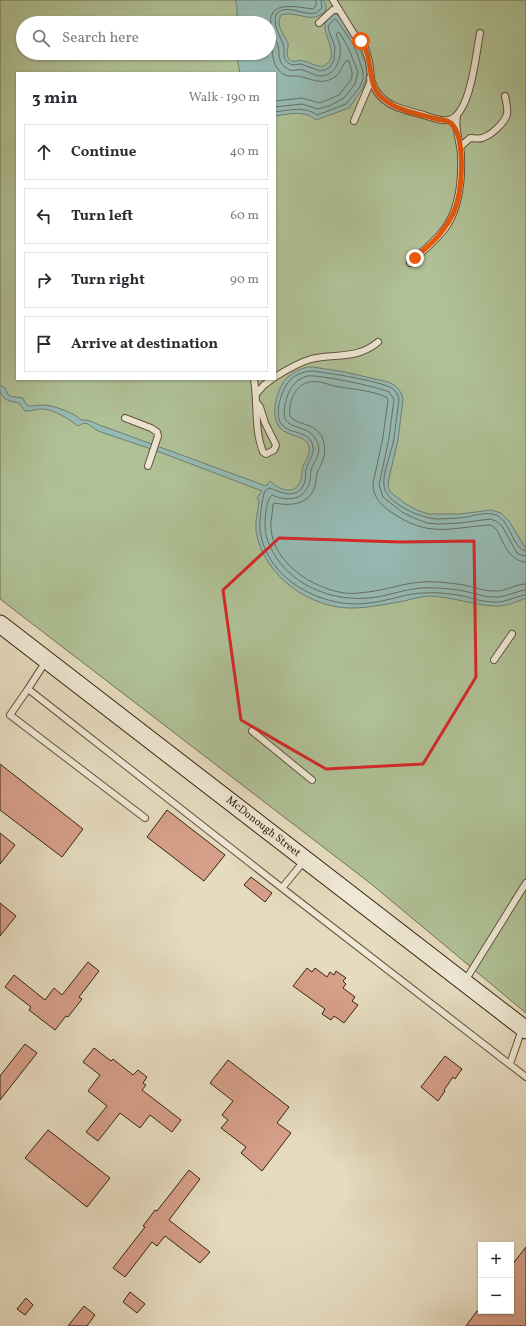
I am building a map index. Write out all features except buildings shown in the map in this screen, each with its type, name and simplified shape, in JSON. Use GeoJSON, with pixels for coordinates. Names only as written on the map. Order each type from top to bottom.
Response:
{"type":"FeatureCollection","features":[{"type":"Feature","properties":{"kind":"street","name":"McDonough Street"},"geometry":{"type":"LineString","coordinates":[[0,624],[524,1028]]}},
{"type":"Feature","properties":{"kind":"lane"},"geometry":{"type":"LineString","coordinates":[[333,0],[354,34],[364,45],[369,61],[370,83],[354,121]]}},
{"type":"Feature","properties":{"kind":"lane"},"geometry":{"type":"LineString","coordinates":[[319,22],[333,10],[339,10]]}},
{"type":"Feature","properties":{"kind":"lane"},"geometry":{"type":"LineString","coordinates":[[410,263],[444,230],[454,210],[459,194],[461,174],[460,147],[456,121],[469,93],[480,33]]}},
{"type":"Feature","properties":{"kind":"lane"},"geometry":{"type":"LineString","coordinates":[[370,78],[380,96],[391,104],[403,110],[446,120],[457,130],[470,138],[481,139],[492,133],[502,123],[507,114],[505,96]]}},
{"type":"Feature","properties":{"kind":"lane"},"geometry":{"type":"LineString","coordinates":[[446,120],[457,116]]}},
{"type":"Feature","properties":{"kind":"lane"},"geometry":{"type":"LineString","coordinates":[[460,147],[470,138]]}},
{"type":"Feature","properties":{"kind":"lane"},"geometry":{"type":"LineString","coordinates":[[276,376],[290,367],[310,360],[321,357],[349,355],[362,352],[370,349],[378,342]]}},
{"type":"Feature","properties":{"kind":"lane"},"geometry":{"type":"LineString","coordinates":[[254,380],[257,403],[258,438],[263,452],[266,454],[274,450],[276,445],[257,403]]}},
{"type":"Feature","properties":{"kind":"lane"},"geometry":{"type":"LineString","coordinates":[[256,394],[271,380]]}},
{"type":"Feature","properties":{"kind":"lane"},"geometry":{"type":"LineString","coordinates":[[125,418],[155,430],[158,434],[148,466]]}},
{"type":"Feature","properties":{"kind":"lane"},"geometry":{"type":"LineString","coordinates":[[494,660],[512,634]]}},
{"type":"Feature","properties":{"kind":"lane"},"geometry":{"type":"LineString","coordinates":[[47,660],[10,715],[144,818]]}},
{"type":"Feature","properties":{"kind":"lane"},"geometry":{"type":"LineString","coordinates":[[28,689],[282,888],[526,1076]]}},
{"type":"Feature","properties":{"kind":"lane"},"geometry":{"type":"LineString","coordinates":[[252,731],[312,780]]}},
{"type":"Feature","properties":{"kind":"lane"},"geometry":{"type":"LineString","coordinates":[[282,888],[305,859]]}},
{"type":"Feature","properties":{"kind":"lane"},"geometry":{"type":"LineString","coordinates":[[464,982],[526,883]]}},
{"type":"Feature","properties":{"kind":"lane"},"geometry":{"type":"LineString","coordinates":[[510,1064],[524,1028]]}},
{"type":"Feature","properties":{"kind":"highlighted area"},"geometry":{"type":"Polygon","coordinates":[[[279,538],[400,542],[474,541],[476,677],[423,764],[326,769],[241,720],[223,590],[279,538]]]}},
{"type":"Feature","properties":{"kind":"green space"},"geometry":{"type":"Polygon","coordinates":[[[0,0],[526,0],[526,1013],[370,883],[0,599],[0,0]]]}},
{"type":"Feature","properties":{"kind":"water"},"geometry":{"type":"Polygon","coordinates":[[[235,0],[323,0],[326,4],[326,10],[321,15],[310,17],[293,14],[281,15],[279,23],[288,43],[287,55],[289,59],[324,66],[329,62],[331,57],[325,23],[334,13],[339,16],[356,41],[366,64],[367,71],[363,88],[349,108],[316,120],[302,114],[276,116],[276,72],[240,72],[237,60],[276,60],[276,16],[237,16],[237,5],[235,0]]]}},
{"type":"Feature","properties":{"kind":"water"},"geometry":{"type":"Polygon","coordinates":[[[307,367],[345,372],[388,382],[398,388],[403,399],[398,440],[389,478],[388,486],[390,492],[406,504],[428,514],[460,514],[491,510],[501,513],[509,521],[526,549],[526,598],[502,606],[486,605],[436,596],[419,597],[404,601],[356,608],[339,607],[322,603],[306,596],[292,587],[279,576],[268,562],[260,547],[256,531],[259,501],[257,498],[262,491],[157,451],[98,431],[88,424],[84,423],[78,426],[67,418],[53,411],[41,409],[25,411],[19,403],[5,399],[0,392],[0,385],[5,388],[9,396],[23,398],[25,403],[29,406],[45,405],[59,408],[70,412],[81,420],[90,421],[266,486],[270,481],[284,490],[292,490],[296,488],[300,482],[303,467],[309,453],[309,447],[303,439],[287,433],[280,428],[275,416],[275,409],[278,394],[284,382],[292,374],[307,367]]]}},
{"type":"Feature","properties":{"kind":"route"},"geometry":{"type":"LineString","coordinates":[[361,41],[364,45],[369,61],[370,78],[380,96],[398,108],[446,120],[450,122],[458,131],[461,154],[461,174],[459,194],[454,210],[444,230],[415,258]]}}]}
